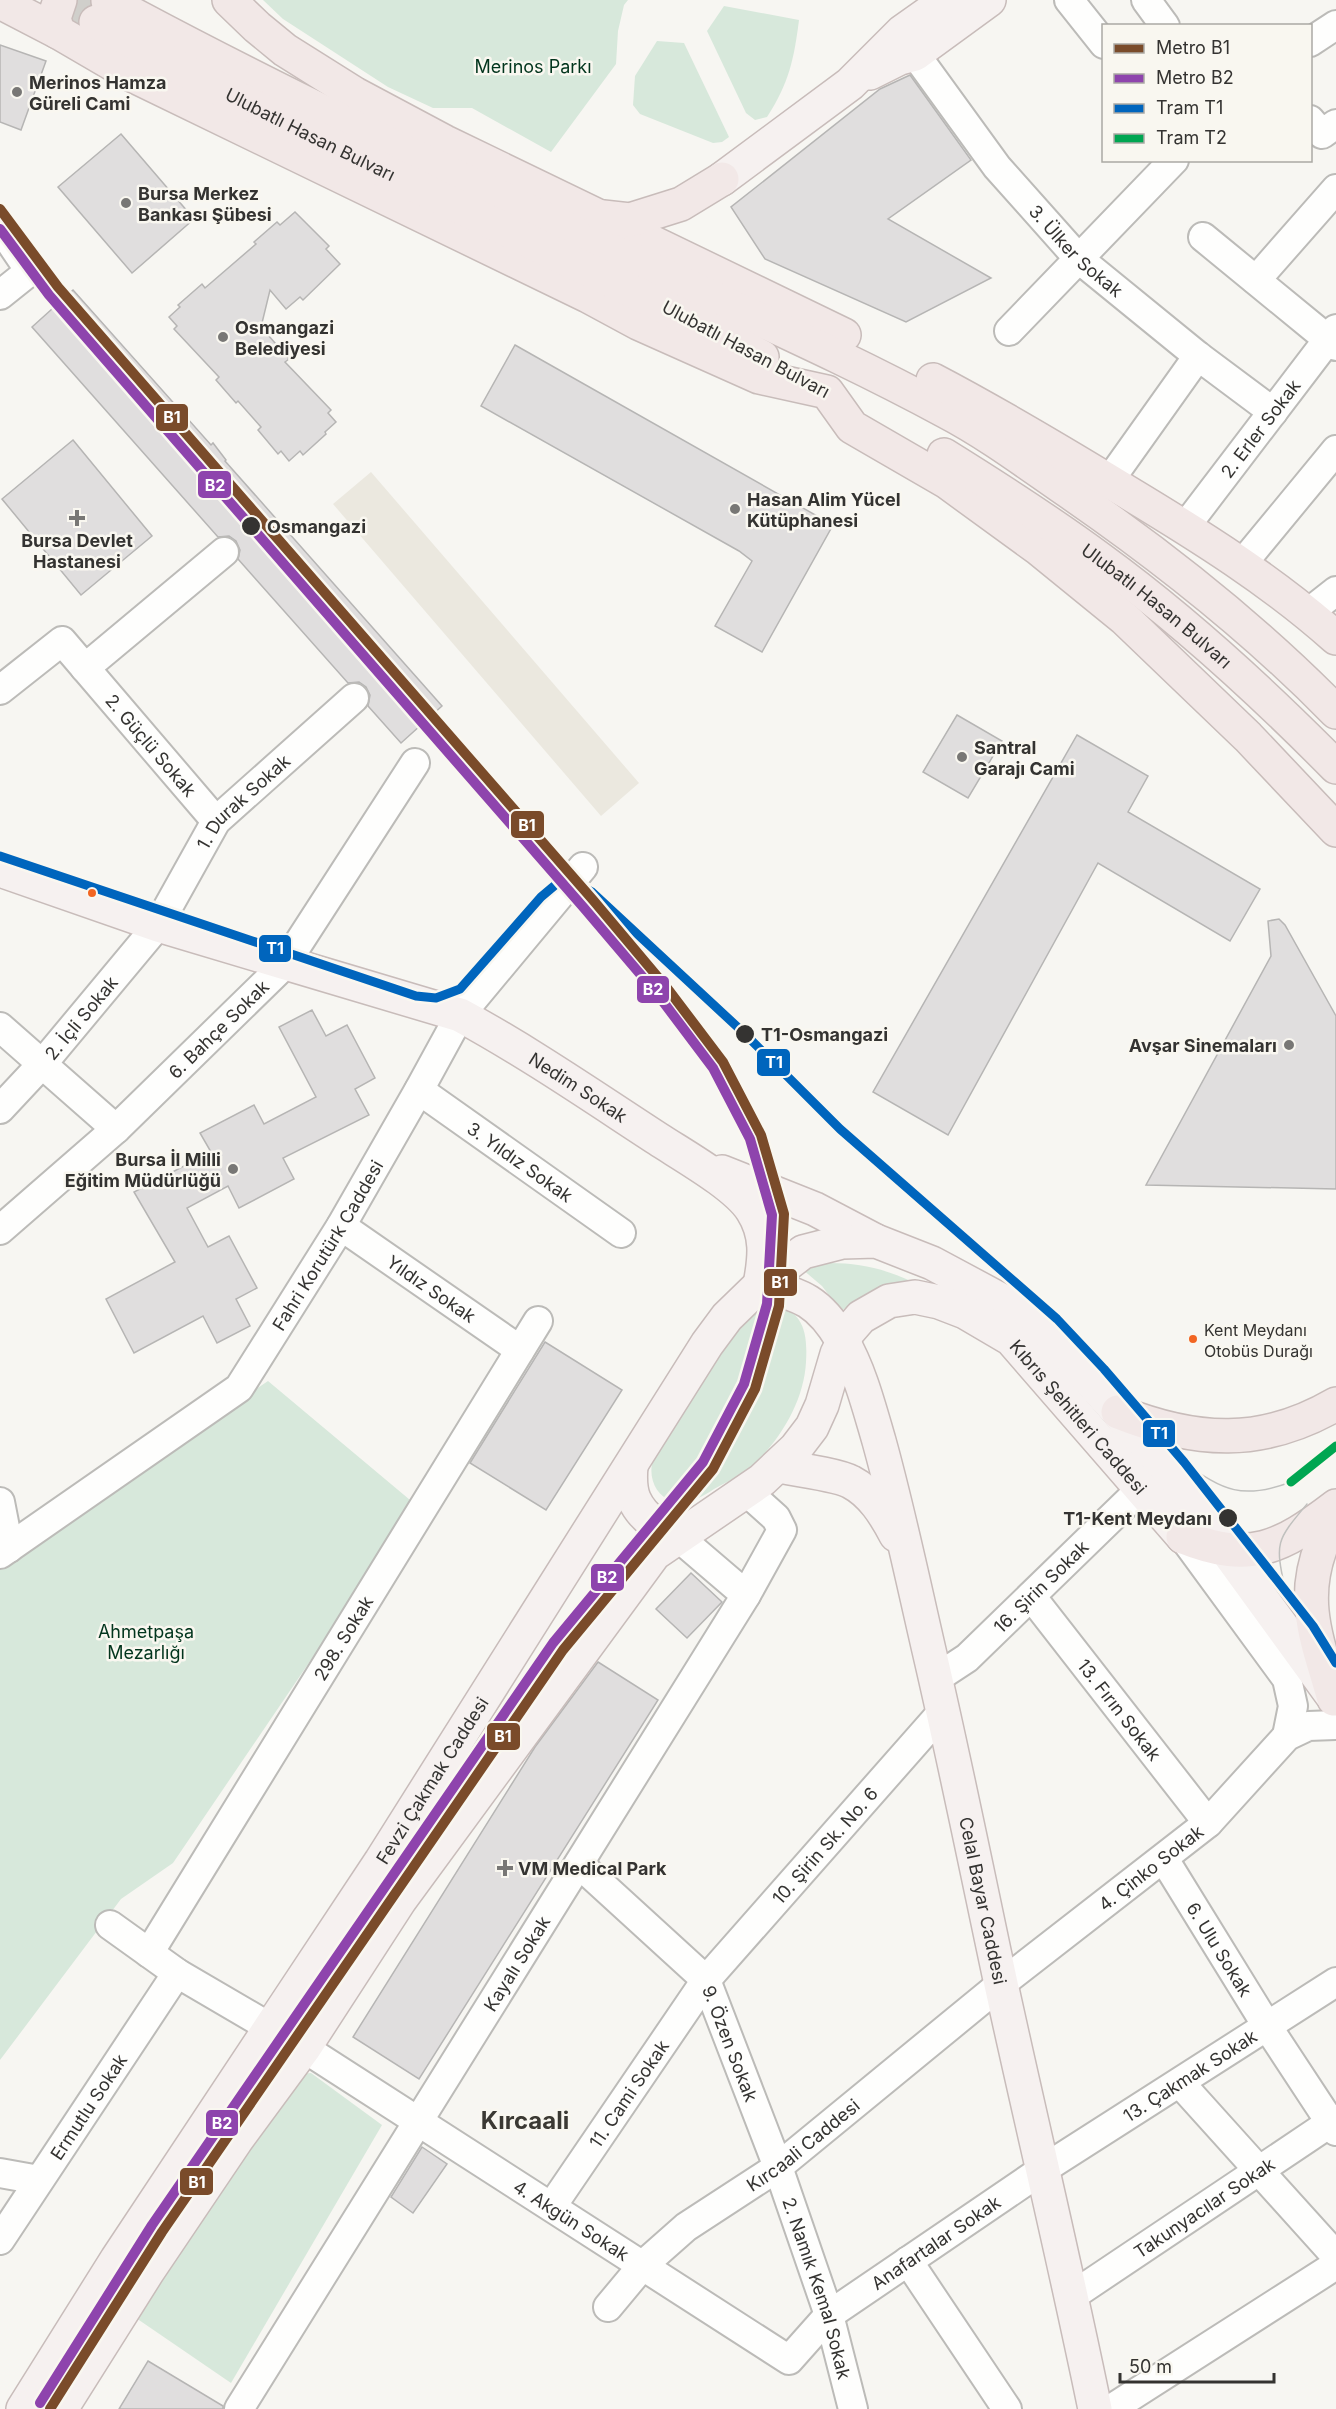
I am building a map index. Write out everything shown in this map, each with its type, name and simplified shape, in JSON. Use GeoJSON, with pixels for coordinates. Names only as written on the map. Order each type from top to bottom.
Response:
{"type":"FeatureCollection","features":[{"type":"Feature","properties":{"kind":"highway"},"geometry":{"type":"LineString","coordinates":[[58,33],[54,18],[60,0]]}},
{"type":"Feature","properties":{"kind":"highway"},"geometry":{"type":"LineString","coordinates":[[230,0],[257,27],[285,50],[355,94],[445,142],[879,353],[998,414],[1242,564],[1308,613],[1336,638]]}},
{"type":"Feature","properties":{"kind":"highway"},"geometry":{"type":"LineString","coordinates":[[6,2],[130,74],[588,296],[638,323],[759,377],[827,392],[852,427],[947,482],[1039,549],[1125,619],[1248,737],[1336,830]]}},
{"type":"Feature","properties":{"kind":"highway","name":"Ulubatlı Hasan Bulvarı"},"geometry":{"type":"LineString","coordinates":[[102,11],[257,80],[774,328],[852,363],[948,412],[1031,465],[1119,526],[1216,602],[1314,689],[1336,712]]}},
{"type":"Feature","properties":{"kind":"highway","name":"Ulubatlı Hasan Bulvarı"},"geometry":{"type":"LineString","coordinates":[[102,11],[206,82],[703,326],[919,440],[1004,492],[1100,559],[1197,635],[1288,718],[1336,767]]}},
{"type":"Feature","properties":{"kind":"highway"},"geometry":{"type":"LineString","coordinates":[[598,217],[630,220],[681,204],[722,179]]}},
{"type":"Feature","properties":{"kind":"highway"},"geometry":{"type":"LineString","coordinates":[[687,259],[677,242],[689,213],[722,179]]}},
{"type":"Feature","properties":{"kind":"highway"},"geometry":{"type":"LineString","coordinates":[[774,328],[998,414]]}},
{"type":"Feature","properties":{"kind":"highway"},"geometry":{"type":"LineString","coordinates":[[1118,1412],[1154,1426],[1184,1433],[1238,1436],[1267,1432],[1311,1418],[1336,1404]]}},
{"type":"Feature","properties":{"kind":"highway"},"geometry":{"type":"LineString","coordinates":[[1183,1537],[1205,1546],[1227,1551],[1254,1551],[1279,1542],[1310,1526],[1336,1506]]}},
{"type":"Feature","properties":{"kind":"highway"},"geometry":{"type":"LineString","coordinates":[[1336,1515],[1330,1523],[1314,1565],[1310,1597],[1313,1626],[1336,1706]]}},
{"type":"Feature","properties":{"kind":"main road"},"geometry":{"type":"LineString","coordinates":[[722,179],[850,84],[902,32],[947,0]]}},
{"type":"Feature","properties":{"kind":"main road"},"geometry":{"type":"LineString","coordinates":[[850,84],[900,58],[915,54],[989,0]]}},
{"type":"Feature","properties":{"kind":"main road","name":"Nedim Sokak"},"geometry":{"type":"LineString","coordinates":[[0,870],[158,925],[460,1015],[496,1035],[694,1162]]}},
{"type":"Feature","properties":{"kind":"main road"},"geometry":{"type":"LineString","coordinates":[[694,1162],[815,1209],[876,1241],[932,1263],[1012,1306],[1082,1372],[1118,1412],[1227,1551],[1336,1706]]}},
{"type":"Feature","properties":{"kind":"main road"},"geometry":{"type":"LineString","coordinates":[[694,1162],[737,1194],[752,1209],[765,1242],[765,1261],[760,1286]]}},
{"type":"Feature","properties":{"kind":"main road","name":"Fevzi Çakmak Caddesi"},"geometry":{"type":"LineString","coordinates":[[23,2409],[117,2259],[381,1861],[707,1344],[727,1317],[760,1286],[803,1252],[842,1242],[876,1241]]}},
{"type":"Feature","properties":{"kind":"main road","name":"Celal Bayar Caddesi"},"geometry":{"type":"LineString","coordinates":[[760,1286],[793,1292],[813,1304],[830,1321],[845,1337],[866,1393],[891,1483],[944,1710],[1001,1984],[1072,2296],[1095,2409]]}},
{"type":"Feature","properties":{"kind":"main road","name":"Kıbrıs Şehitleri Caddesi"},"geometry":{"type":"LineString","coordinates":[[845,1337],[861,1317],[889,1301],[915,1297],[939,1302],[965,1312],[1011,1339],[1183,1537]]}},
{"type":"Feature","properties":{"kind":"main road"},"geometry":{"type":"LineString","coordinates":[[61,2409],[237,2139],[304,2048],[414,1880],[654,1554],[762,1479],[796,1448],[812,1427],[822,1405],[845,1337]]}},
{"type":"Feature","properties":{"kind":"main road"},"geometry":{"type":"LineString","coordinates":[[631,1466],[630,1479],[634,1500],[659,1527],[680,1534]]}},
{"type":"Feature","properties":{"kind":"main road"},"geometry":{"type":"LineString","coordinates":[[762,1479],[850,1481],[868,1495],[885,1513],[908,1558]]}},
{"type":"Feature","properties":{"kind":"street"},"geometry":{"type":"LineString","coordinates":[[1069,0],[1102,41]]}},
{"type":"Feature","properties":{"kind":"street"},"geometry":{"type":"LineString","coordinates":[[1146,0],[1164,24]]}},
{"type":"Feature","properties":{"kind":"street"},"geometry":{"type":"LineString","coordinates":[[1312,41],[1336,25]]}},
{"type":"Feature","properties":{"kind":"street","name":"3. Ülker Sokak"},"geometry":{"type":"LineString","coordinates":[[915,54],[997,167],[1078,259],[1198,356],[1273,412]]}},
{"type":"Feature","properties":{"kind":"street"},"geometry":{"type":"LineString","coordinates":[[1312,121],[1322,134],[1336,124]]}},
{"type":"Feature","properties":{"kind":"street"},"geometry":{"type":"LineString","coordinates":[[1009,331],[1172,162]]}},
{"type":"Feature","properties":{"kind":"street"},"geometry":{"type":"LineString","coordinates":[[1256,280],[1336,189]]}},
{"type":"Feature","properties":{"kind":"street"},"geometry":{"type":"LineString","coordinates":[[0,227],[30,271],[0,295]]}},
{"type":"Feature","properties":{"kind":"street"},"geometry":{"type":"LineString","coordinates":[[1203,237],[1333,338]]}},
{"type":"Feature","properties":{"kind":"street","name":"2. Erler Sokak"},"geometry":{"type":"LineString","coordinates":[[1185,527],[1333,338]]}},
{"type":"Feature","properties":{"kind":"street"},"geometry":{"type":"LineString","coordinates":[[1109,481],[1198,356]]}},
{"type":"Feature","properties":{"kind":"street"},"geometry":{"type":"LineString","coordinates":[[1242,564],[1336,450]]}},
{"type":"Feature","properties":{"kind":"street"},"geometry":{"type":"LineString","coordinates":[[85,668],[224,552]]}},
{"type":"Feature","properties":{"kind":"street"},"geometry":{"type":"LineString","coordinates":[[1308,613],[1336,591]]}},
{"type":"Feature","properties":{"kind":"street","name":"2. Güçlü Sokak"},"geometry":{"type":"LineString","coordinates":[[0,690],[62,641],[216,821]]}},
{"type":"Feature","properties":{"kind":"street","name":"1. Durak Sokak"},"geometry":{"type":"LineString","coordinates":[[158,925],[216,821],[354,698]]}},
{"type":"Feature","properties":{"kind":"street","name":"6. Bahçe Sokak"},"geometry":{"type":"LineString","coordinates":[[0,1230],[116,1129],[285,964],[415,763]]}},
{"type":"Feature","properties":{"kind":"street","name":"Fahri Korutürk Caddesi"},"geometry":{"type":"LineString","coordinates":[[5,1551],[239,1388],[341,1226],[460,1015],[583,867]]}},
{"type":"Feature","properties":{"kind":"street","name":"2. İçli Sokak"},"geometry":{"type":"LineString","coordinates":[[0,1109],[43,1063],[158,925]]}},
{"type":"Feature","properties":{"kind":"street"},"geometry":{"type":"LineString","coordinates":[[0,1027],[116,1129]]}},
{"type":"Feature","properties":{"kind":"street","name":"3. Yıldız Sokak"},"geometry":{"type":"LineString","coordinates":[[419,1090],[621,1233]]}},
{"type":"Feature","properties":{"kind":"street","name":"Yıldız Sokak"},"geometry":{"type":"LineString","coordinates":[[341,1226],[520,1350]]}},
{"type":"Feature","properties":{"kind":"street","name":"298. Sokak"},"geometry":{"type":"LineString","coordinates":[[149,1953],[538,1321]]}},
{"type":"Feature","properties":{"kind":"street","name":"Kayalı Sokak"},"geometry":{"type":"LineString","coordinates":[[239,2409],[746,1595],[783,1530],[776,1518],[762,1479]]}},
{"type":"Feature","properties":{"kind":"street","name":"16. Şirin Sokak"},"geometry":{"type":"LineString","coordinates":[[935,1678],[967,1658],[1142,1489]]}},
{"type":"Feature","properties":{"kind":"street"},"geometry":{"type":"LineString","coordinates":[[0,1502],[5,1551]]}},
{"type":"Feature","properties":{"kind":"street"},"geometry":{"type":"LineString","coordinates":[[680,1534],[746,1595]]}},
{"type":"Feature","properties":{"kind":"street","name":"Kıbrıs Şehitleri Caddesi"},"geometry":{"type":"LineString","coordinates":[[1183,1537],[1287,1679],[1293,1706],[1287,1736]]}},
{"type":"Feature","properties":{"kind":"street","name":"13. Fırın Sokak"},"geometry":{"type":"LineString","coordinates":[[1031,1596],[1208,1823]]}},
{"type":"Feature","properties":{"kind":"street"},"geometry":{"type":"LineString","coordinates":[[1287,1736],[1308,1726],[1336,1706]]}},
{"type":"Feature","properties":{"kind":"street","name":"10. Şirin Sk. No. 6"},"geometry":{"type":"LineString","coordinates":[[706,1980],[944,1710]]}},
{"type":"Feature","properties":{"kind":"street","name":"4. Çinko Sokak"},"geometry":{"type":"LineString","coordinates":[[1001,1984],[1208,1823],[1287,1736]]}},
{"type":"Feature","properties":{"kind":"street","name":"6. Ulu Sokak"},"geometry":{"type":"LineString","coordinates":[[1164,1859],[1267,2026],[1334,2124]]}},
{"type":"Feature","properties":{"kind":"street","name":"9. Özen Sokak"},"geometry":{"type":"LineString","coordinates":[[579,1864],[706,1980],[778,2167]]}},
{"type":"Feature","properties":{"kind":"street"},"geometry":{"type":"LineString","coordinates":[[110,1925],[177,1973],[272,2028]]}},
{"type":"Feature","properties":{"kind":"street","name":"Ermutlu Sokak"},"geometry":{"type":"LineString","coordinates":[[0,2240],[177,1973]]}},
{"type":"Feature","properties":{"kind":"street","name":"11. Cami Sokak"},"geometry":{"type":"LineString","coordinates":[[552,2206],[706,1980]]}},
{"type":"Feature","properties":{"kind":"street","name":"13. Çakmak Sokak"},"geometry":{"type":"LineString","coordinates":[[1042,2170],[1336,1982]]}},
{"type":"Feature","properties":{"kind":"street","name":"Kırcaali Caddesi"},"geometry":{"type":"LineString","coordinates":[[608,2307],[643,2265],[686,2226],[778,2167],[1001,1984]]}},
{"type":"Feature","properties":{"kind":"street","name":"4. Akgün Sokak"},"geometry":{"type":"LineString","coordinates":[[304,2048],[789,2360],[829,2315]]}},
{"type":"Feature","properties":{"kind":"street"},"geometry":{"type":"LineString","coordinates":[[1180,2083],[1336,2256]]}},
{"type":"Feature","properties":{"kind":"street","name":"Takunyacılar Sokak"},"geometry":{"type":"LineString","coordinates":[[1072,2296],[1259,2169],[1334,2124]]}},
{"type":"Feature","properties":{"kind":"street","name":"2. Namık Kemal Sokak"},"geometry":{"type":"LineString","coordinates":[[778,2167],[829,2315],[853,2409]]}},
{"type":"Feature","properties":{"kind":"street","name":"Anafartalar Sokak"},"geometry":{"type":"LineString","coordinates":[[829,2315],[1042,2170]]}},
{"type":"Feature","properties":{"kind":"street"},"geometry":{"type":"LineString","coordinates":[[0,2173],[39,2180]]}},
{"type":"Feature","properties":{"kind":"street"},"geometry":{"type":"LineString","coordinates":[[909,2261],[1007,2409]]}},
{"type":"Feature","properties":{"kind":"street"},"geometry":{"type":"LineString","coordinates":[[1111,2409],[1336,2265]]}},
{"type":"Feature","properties":{"kind":"shaded area"},"geometry":{"type":"Polygon","coordinates":[[[371,472],[639,783],[601,816],[333,504],[371,472]]]}},
{"type":"Feature","properties":{"kind":"green space","name":"Merinos Parkı"},"geometry":{"type":"Polygon","coordinates":[[[263,0],[628,0],[624,5],[618,31],[616,64],[551,152],[472,108],[433,108],[388,87],[283,19],[263,0]]]}},
{"type":"Feature","properties":{"kind":"green space"},"geometry":{"type":"Polygon","coordinates":[[[724,6],[799,20],[789,70],[781,93],[767,117],[755,120],[746,113],[707,31],[724,6]]]}},
{"type":"Feature","properties":{"kind":"green space"},"geometry":{"type":"Polygon","coordinates":[[[657,41],[684,43],[729,137],[722,142],[713,143],[640,114],[633,105],[635,76],[657,41]]]}},
{"type":"Feature","properties":{"kind":"green space"},"geometry":{"type":"Polygon","coordinates":[[[830,1263],[872,1268],[913,1282],[881,1287],[859,1298],[841,1311],[822,1286],[802,1269],[805,1266],[830,1263]]]}},
{"type":"Feature","properties":{"kind":"green space"},"geometry":{"type":"Polygon","coordinates":[[[769,1299],[796,1316],[801,1323],[806,1340],[804,1377],[800,1393],[787,1422],[768,1449],[742,1474],[694,1500],[678,1502],[667,1499],[655,1487],[651,1470],[659,1445],[716,1349],[736,1327],[769,1299]]]}},
{"type":"Feature","properties":{"kind":"green space","name":"Ahmetpaşa Mezarlığı"},"geometry":{"type":"Polygon","coordinates":[[[268,1381],[416,1505],[173,1863],[121,1899],[0,2060],[0,1563],[268,1381]]]}},
{"type":"Feature","properties":{"kind":"green space"},"geometry":{"type":"Polygon","coordinates":[[[311,2073],[382,2125],[231,2383],[136,2318],[299,2074],[311,2073]]]}},
{"type":"Feature","properties":{"kind":"building","name":"Merinos Hamza Güreli Cami"},"geometry":{"type":"Polygon","coordinates":[[[0,45],[46,61],[21,130],[0,122],[0,45]]]}},
{"type":"Feature","properties":{"kind":"building"},"geometry":{"type":"Polygon","coordinates":[[[910,75],[971,160],[888,219],[991,278],[906,322],[765,259],[731,207],[880,89],[910,75]]]}},
{"type":"Feature","properties":{"kind":"building","name":"Bursa Merkez Bankası Şübesi"},"geometry":{"type":"Polygon","coordinates":[[[121,134],[194,219],[132,273],[58,187],[121,134]]]}},
{"type":"Feature","properties":{"kind":"building","name":"Osmangazi Belediyesi"},"geometry":{"type":"Polygon","coordinates":[[[295,212],[329,246],[326,249],[340,264],[303,300],[300,297],[286,309],[270,290],[261,327],[289,359],[285,362],[331,410],[328,413],[336,422],[303,455],[300,451],[289,461],[281,451],[278,454],[258,430],[261,427],[216,380],[219,377],[174,329],[177,326],[169,317],[180,307],[178,305],[202,284],[205,288],[256,244],[254,242],[277,222],[280,225],[295,212]]]}},
{"type":"Feature","properties":{"kind":"building"},"geometry":{"type":"Polygon","coordinates":[[[73,290],[211,445],[213,443],[225,461],[442,706],[401,743],[368,706],[370,695],[366,687],[359,682],[348,683],[238,559],[240,550],[236,541],[229,536],[218,537],[32,327],[73,290]]]}},
{"type":"Feature","properties":{"kind":"building","name":"Hasan Alim Yücel Kütüphanesi"},"geometry":{"type":"Polygon","coordinates":[[[515,345],[833,525],[762,652],[715,626],[752,561],[739,551],[481,406],[515,345]]]}},
{"type":"Feature","properties":{"kind":"building","name":"Bursa Devlet Hastanesi"},"geometry":{"type":"Polygon","coordinates":[[[73,440],[152,536],[81,595],[2,499],[73,440]]]}},
{"type":"Feature","properties":{"kind":"building","name":"Santral Garajı Cami"},"geometry":{"type":"Polygon","coordinates":[[[957,715],[1002,741],[968,798],[923,772],[957,715]]]}},
{"type":"Feature","properties":{"kind":"building"},"geometry":{"type":"Polygon","coordinates":[[[1077,735],[1148,776],[1128,812],[1260,889],[1230,941],[1098,863],[948,1135],[873,1092],[1077,735]]]}},
{"type":"Feature","properties":{"kind":"building"},"geometry":{"type":"Polygon","coordinates":[[[1279,919],[1285,925],[1336,1016],[1336,1189],[1146,1185],[1271,956],[1268,921],[1279,919]]]}},
{"type":"Feature","properties":{"kind":"building"},"geometry":{"type":"Polygon","coordinates":[[[312,1010],[326,1036],[347,1025],[375,1078],[355,1089],[369,1115],[283,1158],[294,1179],[239,1208],[228,1186],[187,1208],[208,1247],[229,1236],[257,1288],[236,1299],[250,1326],[217,1343],[203,1316],[134,1353],[106,1299],[175,1262],[134,1192],[211,1152],[200,1133],[254,1105],[264,1124],[316,1097],[279,1027],[312,1010]]]}},
{"type":"Feature","properties":{"kind":"building"},"geometry":{"type":"Polygon","coordinates":[[[545,1342],[622,1390],[546,1510],[470,1463],[545,1342]]]}},
{"type":"Feature","properties":{"kind":"building"},"geometry":{"type":"Polygon","coordinates":[[[691,1573],[722,1602],[687,1638],[656,1609],[691,1573]]]}},
{"type":"Feature","properties":{"kind":"building","name":"VM Medical Park"},"geometry":{"type":"Polygon","coordinates":[[[598,1662],[658,1700],[419,2079],[353,2037],[535,1747],[598,1662]]]}},
{"type":"Feature","properties":{"kind":"building"},"geometry":{"type":"Polygon","coordinates":[[[422,2147],[447,2164],[413,2213],[391,2197],[422,2147]]]}},
{"type":"Feature","properties":{"kind":"building"},"geometry":{"type":"Polygon","coordinates":[[[148,2361],[223,2406],[223,2409],[119,2409],[148,2361]]]}},
{"type":"Feature","properties":{"kind":"tunnel"},"geometry":{"type":"LineString","coordinates":[[62,0],[96,22]]}},
{"type":"Feature","properties":{"kind":"tram line","name":"T1"},"geometry":{"type":"LineString","coordinates":[[0,856],[416,996],[436,998],[460,989],[541,897],[560,881],[571,881],[592,892],[745,1034],[840,1129],[1057,1319],[1104,1369],[1184,1462],[1313,1626],[1336,1663]]}},
{"type":"Feature","properties":{"kind":"tram line","name":"T2"},"geometry":{"type":"LineString","coordinates":[[1291,1482],[1336,1446]]}},
{"type":"Feature","properties":{"kind":"tram line"},"geometry":{"type":"LineString","coordinates":[[1184,1462],[1210,1480],[1234,1490],[1260,1491],[1291,1482]]}},
{"type":"Feature","properties":{"kind":"tram line"},"geometry":{"type":"LineString","coordinates":[[1285,1589],[1279,1551],[1281,1543],[1289,1526],[1307,1504]]}},
{"type":"Feature","properties":{"kind":"metro line","name":"B1"},"geometry":{"type":"LineString","coordinates":[[0,209],[58,287],[593,900],[667,988],[723,1062],[761,1135],[784,1214],[779,1306],[755,1389],[713,1469],[563,1650],[162,2232],[50,2409]]}},
{"type":"Feature","properties":{"kind":"metro line","name":"B2"},"geometry":{"type":"LineString","coordinates":[[0,229],[49,295],[658,995],[713,1068],[750,1139],[772,1215],[767,1304],[744,1384],[703,1462],[553,1643],[152,2225],[40,2403]]}},
{"type":"Feature","properties":{"kind":"place","name":"Merinos Hamza Güreli Cami"},"geometry":{"type":"Point","coordinates":[17,92]}},
{"type":"Feature","properties":{"kind":"place","name":"Bursa Merkez Bankası Şübesi"},"geometry":{"type":"Point","coordinates":[126,203]}},
{"type":"Feature","properties":{"kind":"place","name":"Osmangazi Belediyesi"},"geometry":{"type":"Point","coordinates":[223,337]}},
{"type":"Feature","properties":{"kind":"place","name":"Hasan Alim Yücel Kütüphanesi"},"geometry":{"type":"Point","coordinates":[735,509]}},
{"type":"Feature","properties":{"kind":"place","name":"Bursa Devlet Hastanesi"},"geometry":{"type":"Point","coordinates":[77,518]}},
{"type":"Feature","properties":{"kind":"place","name":"Osmangazi"},"geometry":{"type":"Point","coordinates":[251,526]}},
{"type":"Feature","properties":{"kind":"place","name":"Santral Garajı Cami"},"geometry":{"type":"Point","coordinates":[962,757]}},
{"type":"Feature","properties":{"kind":"place","name":"T1-Osmangazi"},"geometry":{"type":"Point","coordinates":[745,1034]}},
{"type":"Feature","properties":{"kind":"place","name":"Avşar Sinemaları"},"geometry":{"type":"Point","coordinates":[1289,1045]}},
{"type":"Feature","properties":{"kind":"place","name":"Bursa İl Milli Eğitim Müdürlüğü"},"geometry":{"type":"Point","coordinates":[233,1169]}},
{"type":"Feature","properties":{"kind":"place","name":"Kent Meydanı Otobüs Durağı"},"geometry":{"type":"Point","coordinates":[1193,1339]}},
{"type":"Feature","properties":{"kind":"place","name":"T1-Kent Meydanı"},"geometry":{"type":"Point","coordinates":[1228,1518]}},
{"type":"Feature","properties":{"kind":"place","name":"VM Medical Park"},"geometry":{"type":"Point","coordinates":[505,1868]}},
{"type":"Feature","properties":{"kind":"district","name":"Kırcaali"},"geometry":{"type":"Point","coordinates":[525,2120]}}]}
